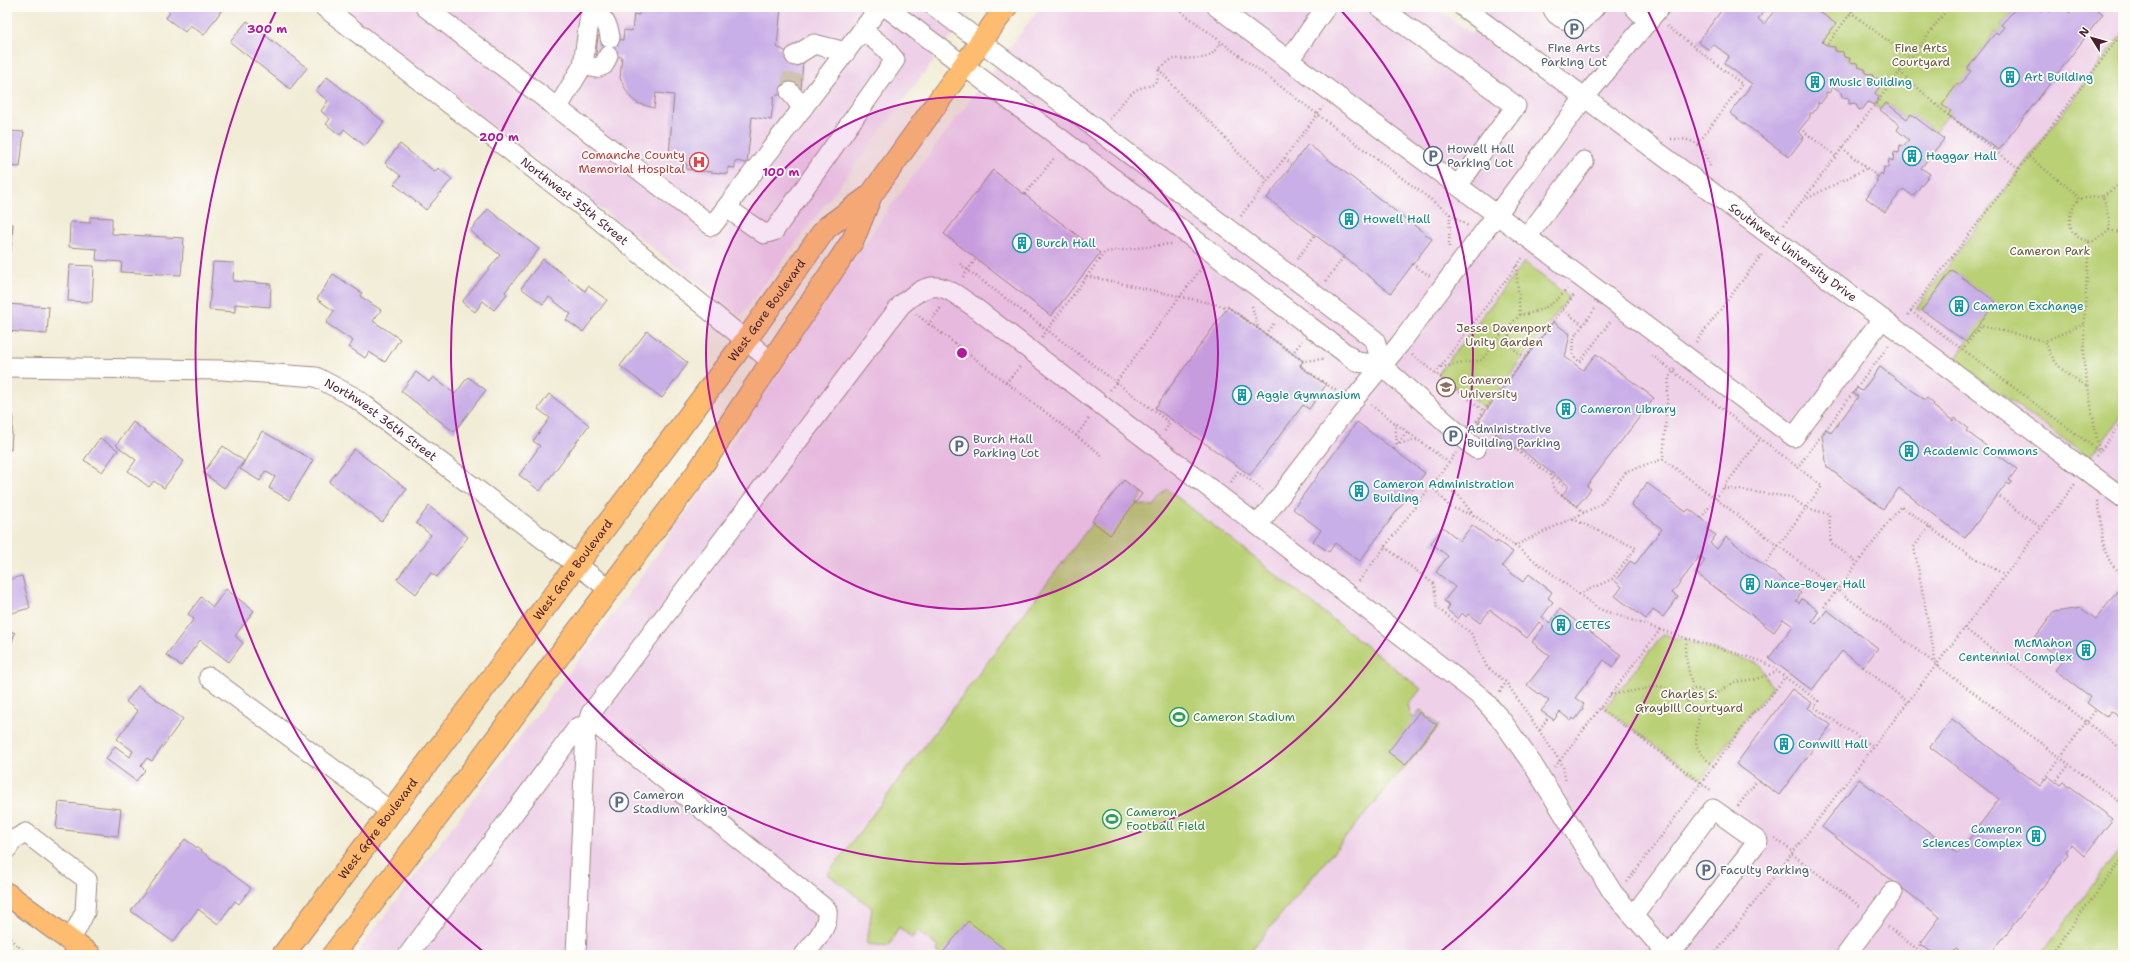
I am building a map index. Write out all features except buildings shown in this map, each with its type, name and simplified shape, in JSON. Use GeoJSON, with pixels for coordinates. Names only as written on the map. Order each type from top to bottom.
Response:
{"type":"FeatureCollection","features":[{"type":"Feature","properties":{"kind":"main road","name":"West Gore Boulevard"},"geometry":{"type":"LineString","coordinates":[[333,955],[697,473],[853,240],[871,195],[1006,7]]}},
{"type":"Feature","properties":{"kind":"main road","name":"West Gore Boulevard"},"geometry":{"type":"LineString","coordinates":[[283,955],[746,340],[826,228],[871,195]]}},
{"type":"Feature","properties":{"kind":"main road"},"geometry":{"type":"LineString","coordinates":[[7,894],[90,955]]}},
{"type":"Feature","properties":{"kind":"street","name":"Northwest 35th Street"},"geometry":{"type":"LineString","coordinates":[[324,7],[583,207],[771,361]]}},
{"type":"Feature","properties":{"kind":"street"},"geometry":{"type":"LineString","coordinates":[[425,7],[712,226],[880,7]]}},
{"type":"Feature","properties":{"kind":"street"},"geometry":{"type":"LineString","coordinates":[[557,108],[583,65],[591,7]]}},
{"type":"Feature","properties":{"kind":"street"},"geometry":{"type":"LineString","coordinates":[[583,65],[596,68],[604,65],[609,47],[609,28],[602,17],[591,7]]}},
{"type":"Feature","properties":{"kind":"street"},"geometry":{"type":"LineString","coordinates":[[886,7],[964,64],[1357,362],[1381,365]]}},
{"type":"Feature","properties":{"kind":"street"},"geometry":{"type":"LineString","coordinates":[[935,7],[1374,340],[1381,365],[1476,450]]}},
{"type":"Feature","properties":{"kind":"street"},"geometry":{"type":"LineString","coordinates":[[1217,7],[1498,214],[1794,436],[1882,318]]}},
{"type":"Feature","properties":{"kind":"street"},"geometry":{"type":"LineString","coordinates":[[1289,60],[1326,7]]}},
{"type":"Feature","properties":{"kind":"street"},"geometry":{"type":"LineString","coordinates":[[1380,7],[1516,106],[1458,185]]}},
{"type":"Feature","properties":{"kind":"street","name":"Southwest University Drive"},"geometry":{"type":"LineString","coordinates":[[1463,7],[2123,498]]}},
{"type":"Feature","properties":{"kind":"street"},"geometry":{"type":"LineString","coordinates":[[1552,7],[1559,16],[1570,22],[1582,21],[1595,7]]}},
{"type":"Feature","properties":{"kind":"street"},"geometry":{"type":"LineString","coordinates":[[1634,7],[1657,23]]}},
{"type":"Feature","properties":{"kind":"street"},"geometry":{"type":"LineString","coordinates":[[1258,525],[1381,365],[1399,345],[1584,98],[1657,23],[1660,7]]}},
{"type":"Feature","properties":{"kind":"street"},"geometry":{"type":"LineString","coordinates":[[726,208],[764,234],[774,231],[895,60],[885,48],[862,30]]}},
{"type":"Feature","properties":{"kind":"street"},"geometry":{"type":"LineString","coordinates":[[795,56],[814,44],[846,52]]}},
{"type":"Feature","properties":{"kind":"street"},"geometry":{"type":"LineString","coordinates":[[790,92],[803,108]]}},
{"type":"Feature","properties":{"kind":"street"},"geometry":{"type":"LineString","coordinates":[[1527,237],[1584,161]]}},
{"type":"Feature","properties":{"kind":"street"},"geometry":{"type":"LineString","coordinates":[[576,955],[587,726],[591,712],[896,312],[916,292],[932,287],[941,287],[952,292],[1481,696],[1503,722],[1544,782],[1613,893],[1669,955],[1758,841],[1713,809],[1634,915]]}},
{"type":"Feature","properties":{"kind":"street","name":"Northwest 36th Street"},"geometry":{"type":"LineString","coordinates":[[7,367],[222,370],[316,377],[354,397],[609,589]]}},
{"type":"Feature","properties":{"kind":"street"},"geometry":{"type":"LineString","coordinates":[[209,677],[390,811]]}},
{"type":"Feature","properties":{"kind":"street"},"geometry":{"type":"LineString","coordinates":[[408,955],[578,727],[597,724],[827,910],[828,919],[824,929],[804,955]]}},
{"type":"Feature","properties":{"kind":"street"},"geometry":{"type":"LineString","coordinates":[[7,849],[13,840],[26,833],[87,880],[84,912],[71,940]]}},
{"type":"Feature","properties":{"kind":"street"},"geometry":{"type":"LineString","coordinates":[[1846,955],[1893,892]]}},
{"type":"Feature","properties":{"kind":"path"},"geometry":{"type":"LineString","coordinates":[[1175,7],[1450,214],[1470,227]]}},
{"type":"Feature","properties":{"kind":"path"},"geometry":{"type":"LineString","coordinates":[[1844,7],[1910,58]]}},
{"type":"Feature","properties":{"kind":"path"},"geometry":{"type":"LineString","coordinates":[[1828,44],[1855,7]]}},
{"type":"Feature","properties":{"kind":"path"},"geometry":{"type":"LineString","coordinates":[[1789,231],[1782,227],[1949,7]]}},
{"type":"Feature","properties":{"kind":"path"},"geometry":{"type":"LineString","coordinates":[[1657,23],[1742,84],[1697,146]]}},
{"type":"Feature","properties":{"kind":"path"},"geometry":{"type":"LineString","coordinates":[[1797,468],[1899,331],[1911,311],[2123,32]]}},
{"type":"Feature","properties":{"kind":"path"},"geometry":{"type":"LineString","coordinates":[[1107,122],[1132,93],[1137,89],[1155,83],[1158,79],[1159,69],[1172,59],[1204,58],[1211,55],[1222,42]]}},
{"type":"Feature","properties":{"kind":"path"},"geometry":{"type":"LineString","coordinates":[[1159,69],[1186,101],[1213,124],[1241,156],[1268,180]]}},
{"type":"Feature","properties":{"kind":"path"},"geometry":{"type":"LineString","coordinates":[[1900,72],[1948,115],[2020,169]]}},
{"type":"Feature","properties":{"kind":"path"},"geometry":{"type":"LineString","coordinates":[[1230,230],[1317,114]]}},
{"type":"Feature","properties":{"kind":"path"},"geometry":{"type":"LineString","coordinates":[[1803,131],[1836,156]]}},
{"type":"Feature","properties":{"kind":"path"},"geometry":{"type":"LineString","coordinates":[[1664,139],[1689,140],[1705,151],[1712,172]]}},
{"type":"Feature","properties":{"kind":"path"},"geometry":{"type":"LineString","coordinates":[[1842,148],[1878,177]]}},
{"type":"Feature","properties":{"kind":"path"},"geometry":{"type":"LineString","coordinates":[[1025,194],[1059,152]]}},
{"type":"Feature","properties":{"kind":"path"},"geometry":{"type":"LineString","coordinates":[[2029,157],[2071,189],[2079,199]]}},
{"type":"Feature","properties":{"kind":"path"},"geometry":{"type":"LineString","coordinates":[[1285,158],[1291,164]]}},
{"type":"Feature","properties":{"kind":"path"},"geometry":{"type":"LineString","coordinates":[[1802,201],[1867,168]]}},
{"type":"Feature","properties":{"kind":"path"},"geometry":{"type":"LineString","coordinates":[[2079,199],[2103,196],[2123,182]]}},
{"type":"Feature","properties":{"kind":"path"},"geometry":{"type":"LineString","coordinates":[[2089,242],[2101,238],[2109,230],[2110,223],[2103,196]]}},
{"type":"Feature","properties":{"kind":"path"},"geometry":{"type":"LineString","coordinates":[[2079,199],[2068,219],[2070,226],[2076,234],[2089,242]]}},
{"type":"Feature","properties":{"kind":"path"},"geometry":{"type":"LineString","coordinates":[[1449,248],[1450,214]]}},
{"type":"Feature","properties":{"kind":"path"},"geometry":{"type":"LineString","coordinates":[[2109,230],[2123,234]]}},
{"type":"Feature","properties":{"kind":"path"},"geometry":{"type":"LineString","coordinates":[[1293,264],[1316,234]]}},
{"type":"Feature","properties":{"kind":"path"},"geometry":{"type":"LineString","coordinates":[[2089,242],[2084,324],[2084,365],[2100,451]]}},
{"type":"Feature","properties":{"kind":"path"},"geometry":{"type":"LineString","coordinates":[[1006,384],[1105,252],[1178,243]]}},
{"type":"Feature","properties":{"kind":"path"},"geometry":{"type":"LineString","coordinates":[[1076,436],[1213,253]]}},
{"type":"Feature","properties":{"kind":"path"},"geometry":{"type":"LineString","coordinates":[[1663,459],[1669,376],[1763,253]]}},
{"type":"Feature","properties":{"kind":"path"},"geometry":{"type":"LineString","coordinates":[[1322,286],[1345,255]]}},
{"type":"Feature","properties":{"kind":"path"},"geometry":{"type":"LineString","coordinates":[[1435,374],[1524,256]]}},
{"type":"Feature","properties":{"kind":"path"},"geometry":{"type":"LineString","coordinates":[[960,264],[1170,424],[1160,436]]}},
{"type":"Feature","properties":{"kind":"path"},"geometry":{"type":"LineString","coordinates":[[1412,264],[1432,278]]}},
{"type":"Feature","properties":{"kind":"path"},"geometry":{"type":"LineString","coordinates":[[1516,266],[1520,316]]}},
{"type":"Feature","properties":{"kind":"path"},"geometry":{"type":"LineString","coordinates":[[1087,276],[1228,308],[1303,361],[1326,359]]}},
{"type":"Feature","properties":{"kind":"path"},"geometry":{"type":"LineString","coordinates":[[1441,367],[1482,360],[1520,316],[1544,309],[1556,302],[1567,289]]}},
{"type":"Feature","properties":{"kind":"path"},"geometry":{"type":"LineString","coordinates":[[1408,352],[1484,412],[1524,358],[1575,295],[1580,298]]}},
{"type":"Feature","properties":{"kind":"path"},"geometry":{"type":"LineString","coordinates":[[1251,304],[1258,329]]}},
{"type":"Feature","properties":{"kind":"path"},"geometry":{"type":"LineString","coordinates":[[1590,306],[1600,313]]}},
{"type":"Feature","properties":{"kind":"path"},"geometry":{"type":"LineString","coordinates":[[1595,309],[1574,337],[1573,356],[1580,362],[1611,322]]}},
{"type":"Feature","properties":{"kind":"path"},"geometry":{"type":"LineString","coordinates":[[911,310],[1006,384],[1103,456]]}},
{"type":"Feature","properties":{"kind":"path"},"geometry":{"type":"LineString","coordinates":[[1563,310],[1583,325]]}},
{"type":"Feature","properties":{"kind":"path"},"geometry":{"type":"LineString","coordinates":[[1911,311],[2100,451]]}},
{"type":"Feature","properties":{"kind":"path"},"geometry":{"type":"LineString","coordinates":[[1606,317],[1616,326]]}},
{"type":"Feature","properties":{"kind":"path"},"geometry":{"type":"LineString","coordinates":[[1962,350],[1981,326],[2045,341],[2084,324]]}},
{"type":"Feature","properties":{"kind":"path"},"geometry":{"type":"LineString","coordinates":[[1509,327],[1508,341],[1513,349],[1524,358]]}},
{"type":"Feature","properties":{"kind":"path"},"geometry":{"type":"LineString","coordinates":[[2045,341],[2049,352],[2063,372],[2089,387]]}},
{"type":"Feature","properties":{"kind":"path"},"geometry":{"type":"LineString","coordinates":[[1649,353],[1822,486],[1764,565]]}},
{"type":"Feature","properties":{"kind":"path"},"geometry":{"type":"LineString","coordinates":[[1303,361],[1300,366],[1334,391],[1342,394]]}},
{"type":"Feature","properties":{"kind":"path"},"geometry":{"type":"LineString","coordinates":[[1349,595],[1432,486],[1448,462],[1367,402]]}},
{"type":"Feature","properties":{"kind":"path"},"geometry":{"type":"LineString","coordinates":[[1714,955],[2123,421]]}},
{"type":"Feature","properties":{"kind":"path"},"geometry":{"type":"LineString","coordinates":[[1479,422],[1566,487]]}},
{"type":"Feature","properties":{"kind":"path"},"geometry":{"type":"LineString","coordinates":[[1395,424],[1397,444]]}},
{"type":"Feature","properties":{"kind":"path"},"geometry":{"type":"LineString","coordinates":[[1394,449],[1407,432]]}},
{"type":"Feature","properties":{"kind":"path"},"geometry":{"type":"LineString","coordinates":[[1701,518],[1760,439]]}},
{"type":"Feature","properties":{"kind":"path"},"geometry":{"type":"LineString","coordinates":[[1397,444],[1418,440]]}},
{"type":"Feature","properties":{"kind":"path"},"geometry":{"type":"LineString","coordinates":[[1663,459],[2123,805]]}},
{"type":"Feature","properties":{"kind":"path"},"geometry":{"type":"LineString","coordinates":[[1514,546],[1600,506],[1627,471],[1663,459]]}},
{"type":"Feature","properties":{"kind":"path"},"geometry":{"type":"LineString","coordinates":[[1227,486],[1238,471],[1266,492]]}},
{"type":"Feature","properties":{"kind":"path"},"geometry":{"type":"LineString","coordinates":[[1550,475],[1554,490],[1577,506],[1584,514]]}},
{"type":"Feature","properties":{"kind":"path"},"geometry":{"type":"LineString","coordinates":[[1432,486],[1450,507],[1475,516]]}},
{"type":"Feature","properties":{"kind":"path"},"geometry":{"type":"LineString","coordinates":[[1432,486],[1458,494],[1475,516],[1599,609],[1660,630],[1761,661],[1818,701],[1814,707],[1874,747]]}},
{"type":"Feature","properties":{"kind":"path"},"geometry":{"type":"LineString","coordinates":[[1724,488],[1790,497],[1806,508],[1828,514],[1831,543],[1857,562]]}},
{"type":"Feature","properties":{"kind":"path"},"geometry":{"type":"LineString","coordinates":[[2000,497],[2041,528]]}},
{"type":"Feature","properties":{"kind":"path"},"geometry":{"type":"LineString","coordinates":[[2095,497],[2100,510],[2107,558],[2114,568],[2123,575]]}},
{"type":"Feature","properties":{"kind":"path"},"geometry":{"type":"LineString","coordinates":[[1824,607],[1901,506],[1958,548],[2004,576]]}},
{"type":"Feature","properties":{"kind":"path"},"geometry":{"type":"LineString","coordinates":[[1572,519],[1636,548],[1612,579],[1579,594]]}},
{"type":"Feature","properties":{"kind":"path"},"geometry":{"type":"LineString","coordinates":[[1929,527],[1914,547],[1936,665]]}},
{"type":"Feature","properties":{"kind":"path"},"geometry":{"type":"LineString","coordinates":[[1385,547],[1434,584],[1437,608],[1471,633],[1487,667],[1506,682],[1560,761],[1565,772],[1566,784]]}},
{"type":"Feature","properties":{"kind":"path"},"geometry":{"type":"LineString","coordinates":[[1964,628],[2123,750]]}},
{"type":"Feature","properties":{"kind":"path"},"geometry":{"type":"LineString","coordinates":[[1544,782],[1660,630]]}},
{"type":"Feature","properties":{"kind":"path"},"geometry":{"type":"LineString","coordinates":[[1687,638],[1685,654],[1693,689]]}},
{"type":"Feature","properties":{"kind":"path"},"geometry":{"type":"LineString","coordinates":[[1863,667],[1908,702]]}},
{"type":"Feature","properties":{"kind":"path"},"geometry":{"type":"LineString","coordinates":[[1706,697],[1701,690],[1693,689],[1688,692],[1687,700],[1691,706],[1698,707],[1702,705],[1706,697],[1713,695],[1735,682],[1756,679],[1777,672]]}},
{"type":"Feature","properties":{"kind":"path"},"geometry":{"type":"LineString","coordinates":[[1621,879],[1625,885],[1754,712],[1765,704],[1785,677]]}},
{"type":"Feature","properties":{"kind":"path"},"geometry":{"type":"LineString","coordinates":[[1610,694],[1660,686],[1667,688],[1676,698],[1687,700]]}},
{"type":"Feature","properties":{"kind":"path"},"geometry":{"type":"LineString","coordinates":[[1698,707],[1698,722],[1695,740],[1696,746],[1702,755],[1714,766]]}},
{"type":"Feature","properties":{"kind":"path"},"geometry":{"type":"LineString","coordinates":[[1600,708],[1713,792]]}},
{"type":"Feature","properties":{"kind":"path"},"geometry":{"type":"LineString","coordinates":[[2044,779],[2095,711]]}},
{"type":"Feature","properties":{"kind":"path"},"geometry":{"type":"LineString","coordinates":[[1539,730],[1547,719]]}},
{"type":"Feature","properties":{"kind":"path"},"geometry":{"type":"LineString","coordinates":[[2057,780],[2069,765]]}},
{"type":"Feature","properties":{"kind":"path"},"geometry":{"type":"LineString","coordinates":[[1735,809],[1757,781]]}},
{"type":"Feature","properties":{"kind":"path"},"geometry":{"type":"LineString","coordinates":[[1770,835],[1925,955]]}},
{"type":"Feature","properties":{"kind":"path"},"geometry":{"type":"LineString","coordinates":[[2050,955],[2123,858]]}},
{"type":"Feature","properties":{"kind":"path"},"geometry":{"type":"LineString","coordinates":[[7,936],[28,955]]}},
{"type":"Feature","properties":{"kind":"path"},"geometry":{"type":"LineString","coordinates":[[1917,949],[1924,939]]}},
{"type":"Feature","properties":{"kind":"shaded area","name":"Comanche County Memorial Hospital"},"geometry":{"type":"Polygon","coordinates":[[[338,7],[974,7],[741,316],[338,7]]]}},
{"type":"Feature","properties":{"kind":"shaded area","name":"Cameron University"},"geometry":{"type":"Polygon","coordinates":[[[1040,7],[1435,7],[1472,34],[1492,7],[2123,7],[2123,955],[355,955],[650,565],[889,208],[1040,7]]]}},
{"type":"Feature","properties":{"kind":"green space","name":"Fine Arts Courtyard"},"geometry":{"type":"Polygon","coordinates":[[[1813,7],[2017,7],[2001,25],[2004,27],[1998,34],[1995,32],[1968,69],[1971,71],[1960,85],[1958,84],[1943,105],[1951,111],[1935,132],[1911,114],[1907,119],[1886,103],[1880,110],[1874,105],[1879,98],[1875,93],[1873,75],[1865,73],[1865,69],[1858,67],[1857,63],[1849,62],[1850,58],[1844,57],[1835,51],[1835,47],[1828,46],[1822,42],[1835,24],[1813,7]]]}},
{"type":"Feature","properties":{"kind":"green space","name":"Cameron Park"},"geometry":{"type":"Polygon","coordinates":[[[2123,32],[2123,415],[2090,458],[1955,361],[1966,342],[1995,302],[1952,270],[1922,310],[1916,308],[2123,32]]]}},
{"type":"Feature","properties":{"kind":"green space","name":"Jesse Davenport Unity Garden"},"geometry":{"type":"Polygon","coordinates":[[[1524,262],[1569,297],[1484,408],[1438,374],[1524,262]]]}},
{"type":"Feature","properties":{"kind":"green space","name":"Cameron Stadium"},"geometry":{"type":"Polygon","coordinates":[[[1124,481],[1143,494],[1136,504],[1154,506],[1167,489],[1421,689],[1408,705],[1411,716],[1414,718],[1421,710],[1439,726],[1247,955],[940,955],[936,952],[939,948],[918,931],[912,938],[899,927],[889,946],[867,944],[872,908],[828,874],[1124,481]]]}},
{"type":"Feature","properties":{"kind":"green space","name":"Charles S. Graybill Courtyard"},"geometry":{"type":"Polygon","coordinates":[[[1663,634],[1759,664],[1772,688],[1760,703],[1753,708],[1701,780],[1605,708],[1663,634]]]}},
{"type":"Feature","properties":{"kind":"green space"},"geometry":{"type":"Polygon","coordinates":[[[2123,845],[2123,955],[2040,955],[2123,845]]]}},
{"type":"Feature","properties":{"kind":"tunnel"},"geometry":{"type":"LineString","coordinates":[[790,92],[795,56]]}},
{"type":"Feature","properties":{"kind":"place","name":"Fine Arts Parking Lot"},"geometry":{"type":"Point","coordinates":[1574,29]}},
{"type":"Feature","properties":{"kind":"place","name":"Art Building"},"geometry":{"type":"Point","coordinates":[2010,77]}},
{"type":"Feature","properties":{"kind":"place","name":"Music Building"},"geometry":{"type":"Point","coordinates":[1815,82]}},
{"type":"Feature","properties":{"kind":"place","name":"Howell Hall Parking Lot"},"geometry":{"type":"Point","coordinates":[1433,156]}},
{"type":"Feature","properties":{"kind":"place","name":"Haggar Hall"},"geometry":{"type":"Point","coordinates":[1912,156]}},
{"type":"Feature","properties":{"kind":"place","name":"Comanche County Memorial Hospital"},"geometry":{"type":"Point","coordinates":[699,162]}},
{"type":"Feature","properties":{"kind":"place","name":"Howell Hall"},"geometry":{"type":"Point","coordinates":[1349,219]}},
{"type":"Feature","properties":{"kind":"place","name":"Burch Hall"},"geometry":{"type":"Point","coordinates":[1022,243]}},
{"type":"Feature","properties":{"kind":"place","name":"Cameron Exchange"},"geometry":{"type":"Point","coordinates":[1959,306]}},
{"type":"Feature","properties":{"kind":"place","name":"Cameron University"},"geometry":{"type":"Point","coordinates":[1446,387]}},
{"type":"Feature","properties":{"kind":"place","name":"Aggie Gymnasium"},"geometry":{"type":"Point","coordinates":[1242,395]}},
{"type":"Feature","properties":{"kind":"place","name":"Cameron Library"},"geometry":{"type":"Point","coordinates":[1566,409]}},
{"type":"Feature","properties":{"kind":"place","name":"Administrative Building Parking"},"geometry":{"type":"Point","coordinates":[1453,436]}},
{"type":"Feature","properties":{"kind":"place","name":"Burch Hall Parking Lot"},"geometry":{"type":"Point","coordinates":[959,446]}},
{"type":"Feature","properties":{"kind":"place","name":"Academic Commons"},"geometry":{"type":"Point","coordinates":[1909,451]}},
{"type":"Feature","properties":{"kind":"place","name":"Cameron Administration Building"},"geometry":{"type":"Point","coordinates":[1359,491]}},
{"type":"Feature","properties":{"kind":"place","name":"Nance-Boyer Hall"},"geometry":{"type":"Point","coordinates":[1750,584]}},
{"type":"Feature","properties":{"kind":"place","name":"CETES"},"geometry":{"type":"Point","coordinates":[1561,625]}},
{"type":"Feature","properties":{"kind":"place","name":"McMahon Centennial Complex"},"geometry":{"type":"Point","coordinates":[2086,650]}},
{"type":"Feature","properties":{"kind":"place","name":"Cameron Stadium"},"geometry":{"type":"Point","coordinates":[1179,717]}},
{"type":"Feature","properties":{"kind":"place","name":"Conwill Hall"},"geometry":{"type":"Point","coordinates":[1784,744]}},
{"type":"Feature","properties":{"kind":"place","name":"Cameron Stadium Parking"},"geometry":{"type":"Point","coordinates":[619,802]}},
{"type":"Feature","properties":{"kind":"place","name":"Cameron Football Field"},"geometry":{"type":"Point","coordinates":[1112,819]}},
{"type":"Feature","properties":{"kind":"place","name":"Cameron Sciences Complex"},"geometry":{"type":"Point","coordinates":[2036,836]}},
{"type":"Feature","properties":{"kind":"place","name":"Faculty Parking"},"geometry":{"type":"Point","coordinates":[1706,870]}}]}
